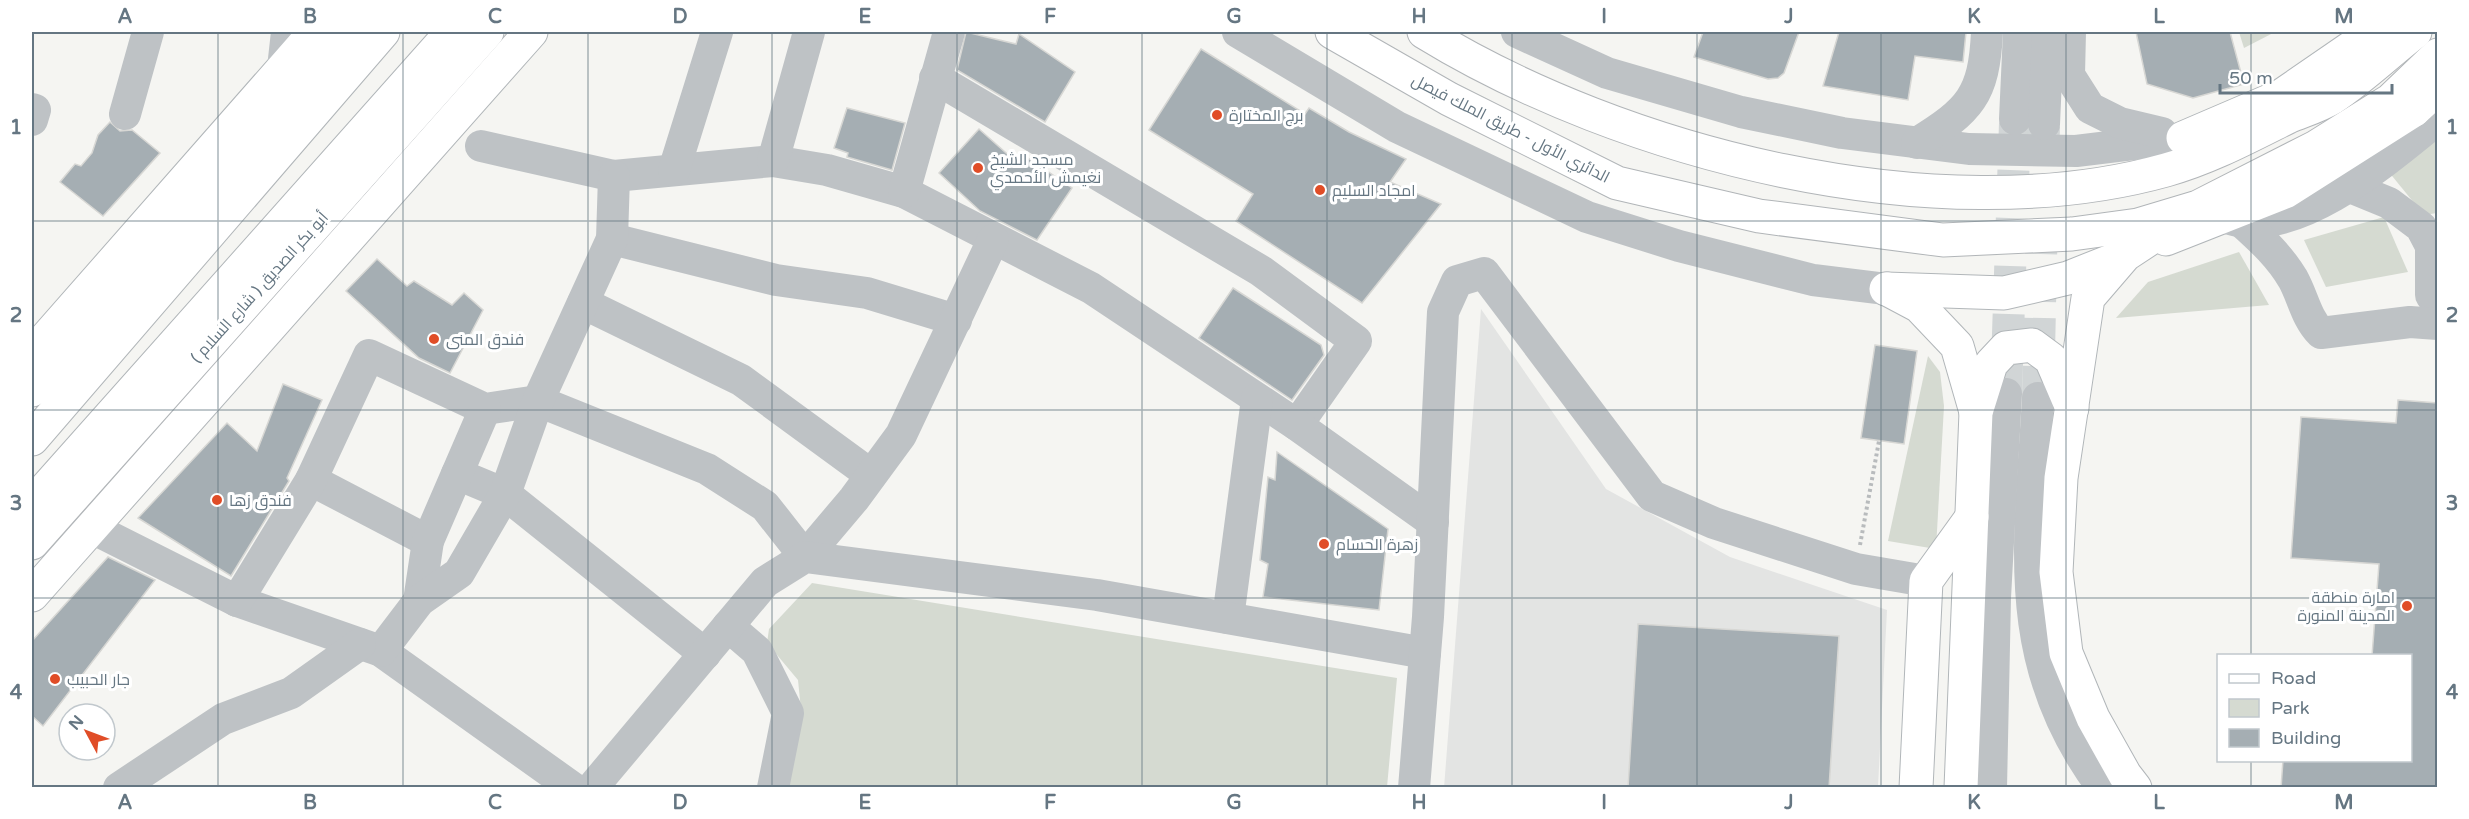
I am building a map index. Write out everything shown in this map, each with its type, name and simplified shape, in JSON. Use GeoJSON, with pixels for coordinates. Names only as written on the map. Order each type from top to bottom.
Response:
{"type":"FeatureCollection","features":[{"type":"Feature","properties":{"kind":"main road"},"geometry":{"type":"LineString","coordinates":[[32,354],[315,32]]}},
{"type":"Feature","properties":{"kind":"main road"},"geometry":{"type":"LineString","coordinates":[[32,390],[344,32]]}},
{"type":"Feature","properties":{"kind":"main road"},"geometry":{"type":"LineString","coordinates":[[32,439],[383,32]]}},
{"type":"Feature","properties":{"kind":"main road","name":"( شارع السلام ) أبو بكر الصديق"},"geometry":{"type":"LineString","coordinates":[[39,522],[452,32]]}},
{"type":"Feature","properties":{"kind":"main road","name":"( شارع السلام ) أبو بكر الصديق"},"geometry":{"type":"LineString","coordinates":[[39,522],[487,32]]}},
{"type":"Feature","properties":{"kind":"main road"},"geometry":{"type":"LineString","coordinates":[[32,595],[531,32]]}},
{"type":"Feature","properties":{"kind":"main road","name":"الدائري الأول - طريق الملك فيصل"},"geometry":{"type":"LineString","coordinates":[[1332,32],[1449,99],[1617,183],[1759,216],[1943,240],[2072,234],[2222,216],[2316,147],[2391,100],[2438,55]]}},
{"type":"Feature","properties":{"kind":"main road"},"geometry":{"type":"LineString","coordinates":[[1424,32],[1470,60],[1606,121],[1758,165],[1890,187],[2022,193],[2097,186],[2166,170],[2215,154],[2331,98],[2415,32]]}},
{"type":"Feature","properties":{"kind":"main road"},"geometry":{"type":"LineString","coordinates":[[2183,138],[2281,96],[2373,32]]}},
{"type":"Feature","properties":{"kind":"main road"},"geometry":{"type":"LineString","coordinates":[[2331,98],[2373,32]]}},
{"type":"Feature","properties":{"kind":"main road"},"geometry":{"type":"LineString","coordinates":[[1886,289],[2004,292],[2068,278],[2285,192],[2426,115],[2438,88]]}},
{"type":"Feature","properties":{"kind":"main road"},"geometry":{"type":"LineString","coordinates":[[2316,147],[2426,115]]}},
{"type":"Feature","properties":{"kind":"main road"},"geometry":{"type":"LineString","coordinates":[[2125,255],[2088,298],[2061,478],[2056,572],[2066,653],[2092,718],[2135,788]]}},
{"type":"Feature","properties":{"kind":"main road"},"geometry":{"type":"LineString","coordinates":[[1886,289],[1919,306],[1957,346],[1976,412]]}},
{"type":"Feature","properties":{"kind":"main road"},"geometry":{"type":"LineString","coordinates":[[1961,788],[1976,412],[1991,364],[2006,348],[2032,345],[2051,359],[2072,408]]}},
{"type":"Feature","properties":{"kind":"main road"},"geometry":{"type":"LineString","coordinates":[[1916,788],[1926,581],[1972,517]]}},
{"type":"Feature","properties":{"kind":"street"},"geometry":{"type":"LineString","coordinates":[[126,114],[147,32]]}},
{"type":"Feature","properties":{"kind":"street"},"geometry":{"type":"LineString","coordinates":[[283,68],[287,32]]}},
{"type":"Feature","properties":{"kind":"street"},"geometry":{"type":"LineString","coordinates":[[674,170],[717,32]]}},
{"type":"Feature","properties":{"kind":"street"},"geometry":{"type":"LineString","coordinates":[[773,160],[808,32]]}},
{"type":"Feature","properties":{"kind":"street"},"geometry":{"type":"LineString","coordinates":[[904,192],[949,32]]}},
{"type":"Feature","properties":{"kind":"street"},"geometry":{"type":"LineString","coordinates":[[1238,32],[1396,127],[1587,217],[1679,246],[1813,280],[1886,289]]}},
{"type":"Feature","properties":{"kind":"street"},"geometry":{"type":"LineString","coordinates":[[1517,32],[1607,73],[1741,112],[1842,134],[1969,149],[2076,151],[2183,138]]}},
{"type":"Feature","properties":{"kind":"street"},"geometry":{"type":"LineString","coordinates":[[1917,143],[1954,120],[1977,92],[1985,64],[1987,32]]}},
{"type":"Feature","properties":{"kind":"street"},"geometry":{"type":"LineString","coordinates":[[2019,32],[2030,121],[2048,32]]}},
{"type":"Feature","properties":{"kind":"street"},"geometry":{"type":"LineString","coordinates":[[2070,32],[2069,75],[2090,108],[2120,123],[2183,138],[2215,154]]}},
{"type":"Feature","properties":{"kind":"street"},"geometry":{"type":"LineString","coordinates":[[935,78],[1261,271],[1356,341],[1297,425]]}},
{"type":"Feature","properties":{"kind":"street"},"geometry":{"type":"LineString","coordinates":[[32,109],[35,110],[32,120]]}},
{"type":"Feature","properties":{"kind":"street"},"geometry":{"type":"LineString","coordinates":[[2222,216],[2300,212],[2350,187],[2426,115]]}},
{"type":"Feature","properties":{"kind":"street"},"geometry":{"type":"LineString","coordinates":[[481,146],[614,176],[773,160],[827,170],[904,192],[993,240],[1091,288],[1297,425],[1433,522]]}},
{"type":"Feature","properties":{"kind":"street"},"geometry":{"type":"LineString","coordinates":[[119,788],[224,720],[291,693],[370,647],[419,601],[459,573],[505,494],[538,401],[612,239],[614,176]]}},
{"type":"Feature","properties":{"kind":"street"},"geometry":{"type":"LineString","coordinates":[[2350,187],[2389,203],[2429,229],[2431,294],[2438,305]]}},
{"type":"Feature","properties":{"kind":"street"},"geometry":{"type":"LineString","coordinates":[[2222,216],[2284,265],[2294,281],[2312,323],[2321,333],[2410,322],[2438,324]]}},
{"type":"Feature","properties":{"kind":"street"},"geometry":{"type":"LineString","coordinates":[[612,239],[776,280],[867,293],[956,320]]}},
{"type":"Feature","properties":{"kind":"street"},"geometry":{"type":"LineString","coordinates":[[592,788],[765,582],[805,557],[871,476],[901,435],[993,240]]}},
{"type":"Feature","properties":{"kind":"street"},"geometry":{"type":"LineString","coordinates":[[1414,788],[1425,654],[1443,312],[1457,281],[1484,273],[1652,496],[1714,524],[1856,569],[1926,581]]}},
{"type":"Feature","properties":{"kind":"street"},"geometry":{"type":"LineString","coordinates":[[583,303],[741,380],[871,476]]}},
{"type":"Feature","properties":{"kind":"street"},"geometry":{"type":"LineString","coordinates":[[237,602],[311,480],[369,355],[485,409],[538,401],[707,469],[765,506],[805,557],[1097,595],[1425,654]]}},
{"type":"Feature","properties":{"kind":"street"},"geometry":{"type":"LineString","coordinates":[[1991,788],[1995,598],[2006,394]]}},
{"type":"Feature","properties":{"kind":"street"},"geometry":{"type":"LineString","coordinates":[[2038,398],[2029,571],[2039,655],[2056,709],[2090,771],[2103,788]]}},
{"type":"Feature","properties":{"kind":"street"},"geometry":{"type":"LineString","coordinates":[[1228,618],[1257,399]]}},
{"type":"Feature","properties":{"kind":"street"},"geometry":{"type":"LineString","coordinates":[[419,601],[428,541],[485,409]]}},
{"type":"Feature","properties":{"kind":"street"},"geometry":{"type":"LineString","coordinates":[[457,474],[505,494],[705,654]]}},
{"type":"Feature","properties":{"kind":"street"},"geometry":{"type":"LineString","coordinates":[[311,480],[428,541]]}},
{"type":"Feature","properties":{"kind":"street"},"geometry":{"type":"LineString","coordinates":[[92,528],[237,602],[370,647],[573,788]]}},
{"type":"Feature","properties":{"kind":"street"},"geometry":{"type":"LineString","coordinates":[[728,626],[757,651],[788,713],[773,788]]}},
{"type":"Feature","properties":{"kind":"path"},"geometry":{"type":"LineString","coordinates":[[1856,569],[1879,441]]}},
{"type":"Feature","properties":{"kind":"shaded area"},"geometry":{"type":"Polygon","coordinates":[[[1481,309],[1606,489],[1730,557],[1887,610],[1878,787],[1444,788],[1481,309]]]}},
{"type":"Feature","properties":{"kind":"green space"},"geometry":{"type":"Polygon","coordinates":[[[2239,32],[2275,32],[2244,48],[2239,32]]]}},
{"type":"Feature","properties":{"kind":"green space"},"geometry":{"type":"Polygon","coordinates":[[[2437,134],[2437,213],[2424,215],[2388,171],[2437,134]]]}},
{"type":"Feature","properties":{"kind":"green space"},"geometry":{"type":"Polygon","coordinates":[[[2384,217],[2408,272],[2326,287],[2304,240],[2384,217]]]}},
{"type":"Feature","properties":{"kind":"green space"},"geometry":{"type":"Polygon","coordinates":[[[2239,252],[2269,305],[2116,318],[2148,282],[2239,252]]]}},
{"type":"Feature","properties":{"kind":"green space"},"geometry":{"type":"Polygon","coordinates":[[[1928,356],[1940,372],[1944,406],[1936,549],[1888,541],[1928,356]]]}},
{"type":"Feature","properties":{"kind":"green space"},"geometry":{"type":"Polygon","coordinates":[[[812,583],[1397,678],[1387,787],[785,787],[801,710],[798,680],[767,643],[769,629],[812,583]]]}},
{"type":"Feature","properties":{"kind":"building"},"geometry":{"type":"Polygon","coordinates":[[[966,32],[1016,44],[1019,34],[1075,72],[1045,122],[957,70],[966,32]]]}},
{"type":"Feature","properties":{"kind":"building"},"geometry":{"type":"Polygon","coordinates":[[[1703,32],[1799,32],[1784,73],[1778,78],[1768,79],[1694,57],[1703,32]]]}},
{"type":"Feature","properties":{"kind":"building"},"geometry":{"type":"Polygon","coordinates":[[[1839,32],[1966,32],[1963,62],[1915,56],[1908,100],[1823,86],[1839,32]]]}},
{"type":"Feature","properties":{"kind":"building"},"geometry":{"type":"Polygon","coordinates":[[[2136,32],[2230,32],[2244,84],[2193,98],[2147,84],[2136,32]]]}},
{"type":"Feature","properties":{"kind":"building"},"geometry":{"type":"Polygon","coordinates":[[[1201,49],[1305,114],[1309,108],[1349,132],[1406,159],[1390,182],[1441,204],[1362,303],[1236,221],[1253,194],[1149,130],[1201,49]]]}},
{"type":"Feature","properties":{"kind":"building"},"geometry":{"type":"Polygon","coordinates":[[[847,108],[905,123],[892,170],[847,157],[848,153],[834,148],[847,108]]]}},
{"type":"Feature","properties":{"kind":"building"},"geometry":{"type":"Polygon","coordinates":[[[110,122],[120,131],[132,130],[160,153],[103,216],[60,182],[75,164],[81,166],[92,153],[98,135],[110,122]]]}},
{"type":"Feature","properties":{"kind":"building"},"geometry":{"type":"Polygon","coordinates":[[[979,129],[1022,167],[1028,158],[1072,188],[1037,240],[980,211],[939,173],[979,129]]]}},
{"type":"Feature","properties":{"kind":"building","name":"فندق المنى"},"geometry":{"type":"Polygon","coordinates":[[[377,259],[407,286],[414,281],[452,305],[464,293],[483,310],[450,373],[419,358],[346,291],[377,259]]]}},
{"type":"Feature","properties":{"kind":"building"},"geometry":{"type":"Polygon","coordinates":[[[1233,288],[1321,345],[1324,355],[1292,400],[1199,338],[1233,288]]]}},
{"type":"Feature","properties":{"kind":"building"},"geometry":{"type":"Polygon","coordinates":[[[1875,345],[1917,351],[1904,444],[1861,438],[1875,345]]]}},
{"type":"Feature","properties":{"kind":"building","name":"فندق زها"},"geometry":{"type":"Polygon","coordinates":[[[283,384],[322,400],[287,478],[289,481],[231,576],[138,518],[227,423],[257,451],[283,384]]]}},
{"type":"Feature","properties":{"kind":"building","name":"امارة منطقة المدينة المنورة"},"geometry":{"type":"Polygon","coordinates":[[[2398,400],[2438,403],[2438,788],[2281,788],[2283,762],[2412,762],[2412,654],[2372,654],[2379,564],[2291,558],[2301,417],[2396,423],[2398,400]]]}},
{"type":"Feature","properties":{"kind":"building","name":"زهرة الحسام"},"geometry":{"type":"Polygon","coordinates":[[[1277,452],[1388,529],[1379,610],[1263,597],[1268,564],[1260,560],[1268,477],[1275,480],[1277,452]]]}},
{"type":"Feature","properties":{"kind":"building","name":"جار الحبيب"},"geometry":{"type":"Polygon","coordinates":[[[108,557],[155,580],[61,702],[57,702],[57,708],[43,726],[32,716],[32,641],[108,557]]]}},
{"type":"Feature","properties":{"kind":"building"},"geometry":{"type":"Polygon","coordinates":[[[1638,624],[1839,636],[1829,788],[1628,788],[1638,624]]]}},
{"type":"Feature","properties":{"kind":"tunnel"},"geometry":{"type":"LineString","coordinates":[[2006,394],[2015,123]]}},
{"type":"Feature","properties":{"kind":"tunnel"},"geometry":{"type":"LineString","coordinates":[[2038,398],[2044,124]]}},
{"type":"Feature","properties":{"kind":"place","name":"برج المختارة"},"geometry":{"type":"Point","coordinates":[1217,115]}},
{"type":"Feature","properties":{"kind":"place","name":"مسجد الشيخ نغيمش الأحمدي"},"geometry":{"type":"Point","coordinates":[978,168]}},
{"type":"Feature","properties":{"kind":"place","name":"امجاد السلیم"},"geometry":{"type":"Point","coordinates":[1320,190]}},
{"type":"Feature","properties":{"kind":"place","name":"فندق المنى"},"geometry":{"type":"Point","coordinates":[434,339]}},
{"type":"Feature","properties":{"kind":"place","name":"فندق زها"},"geometry":{"type":"Point","coordinates":[217,500]}},
{"type":"Feature","properties":{"kind":"place","name":"زهرة الحسام"},"geometry":{"type":"Point","coordinates":[1324,544]}},
{"type":"Feature","properties":{"kind":"place","name":"امارة منطقة المدينة المنورة"},"geometry":{"type":"Point","coordinates":[2407,606]}},
{"type":"Feature","properties":{"kind":"place","name":"جار الحبيب"},"geometry":{"type":"Point","coordinates":[55,679]}}]}
